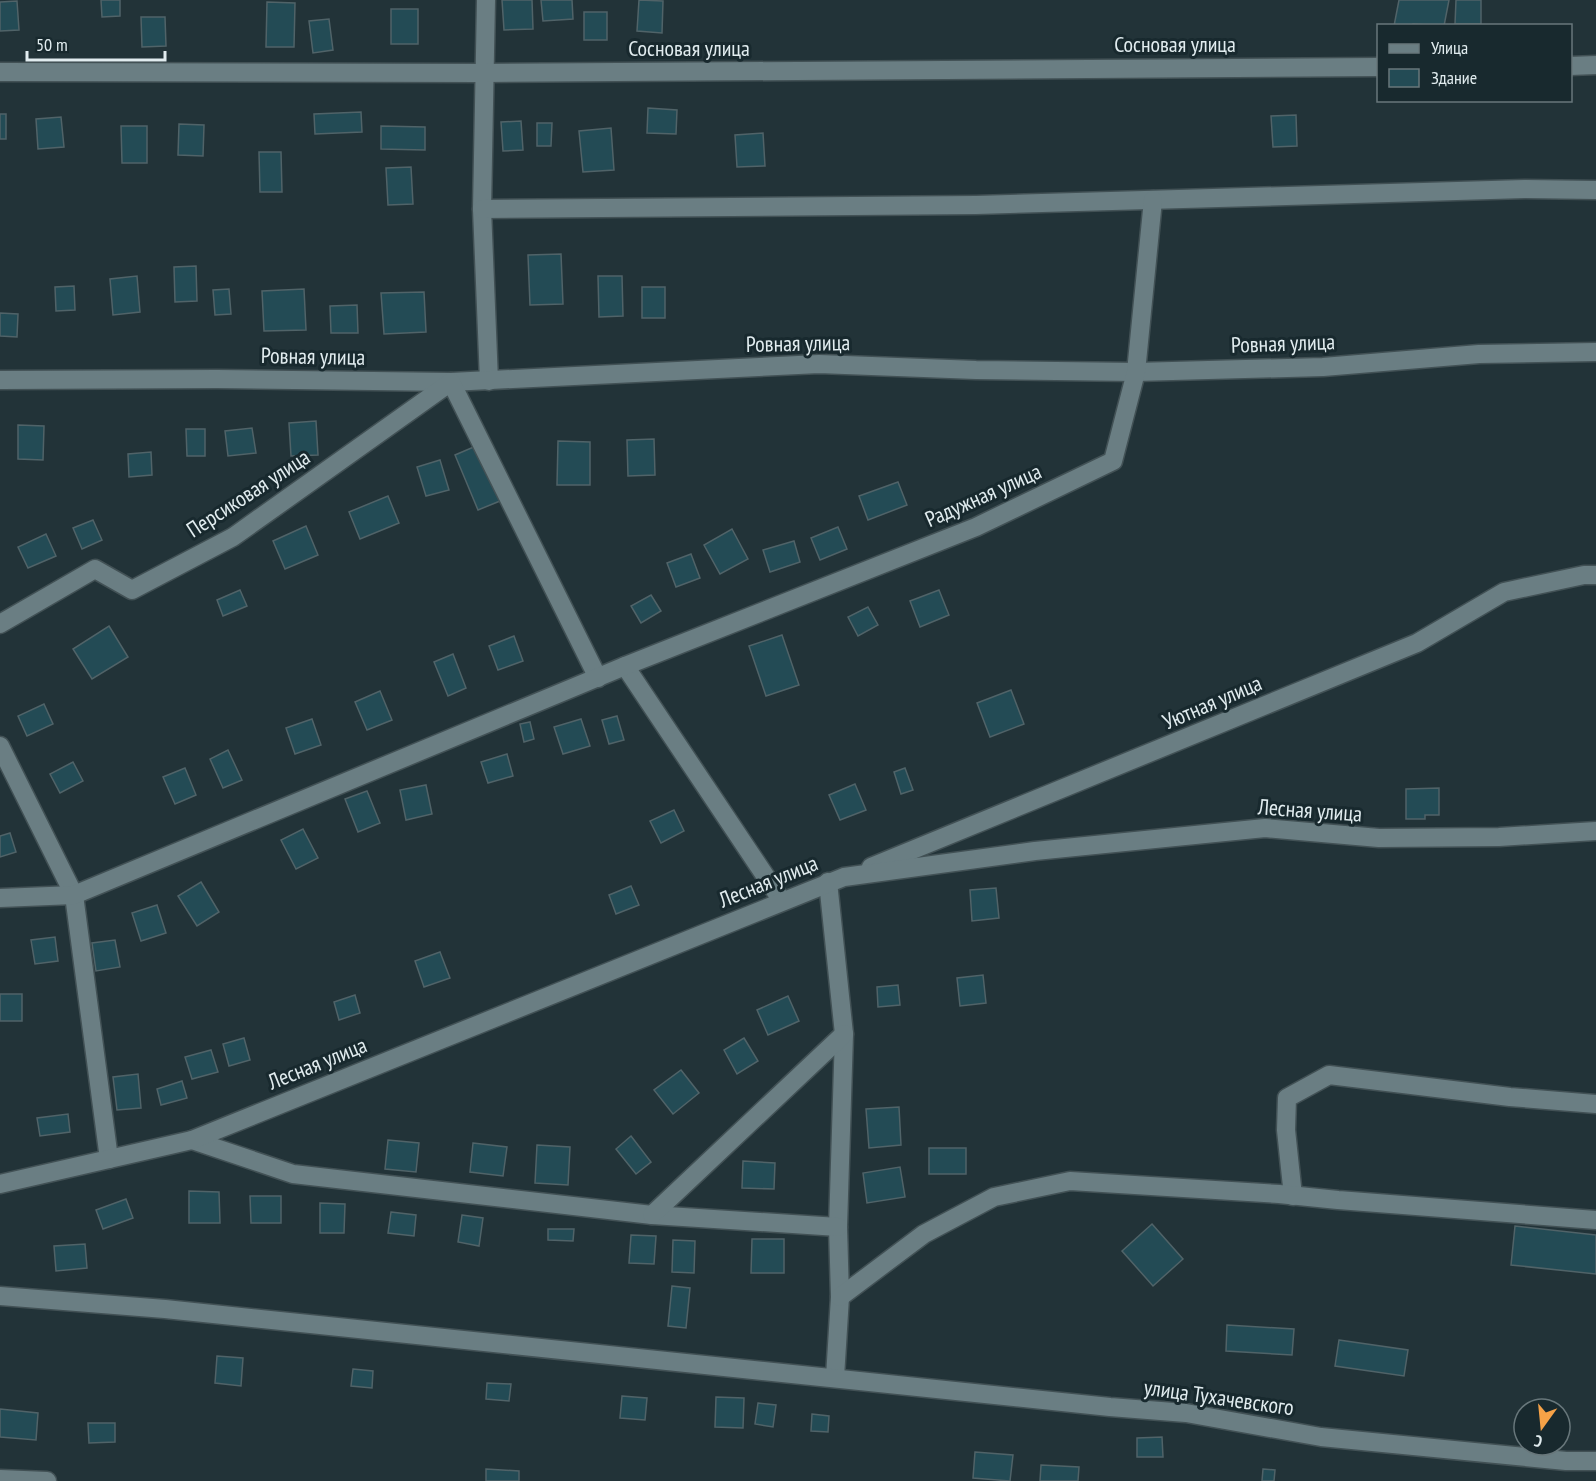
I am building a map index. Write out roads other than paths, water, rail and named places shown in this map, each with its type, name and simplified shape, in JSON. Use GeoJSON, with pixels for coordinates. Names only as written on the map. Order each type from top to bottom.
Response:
{"type":"FeatureCollection","features":[{"type":"Feature","properties":{"kind":"street"},"geometry":{"type":"LineString","coordinates":[[486,0],[482,210],[489,381]]}},
{"type":"Feature","properties":{"kind":"street"},"geometry":{"type":"LineString","coordinates":[[1572,66],[1596,65]]}},
{"type":"Feature","properties":{"kind":"street","name":"Сосновая улица"},"geometry":{"type":"LineString","coordinates":[[0,72],[483,74],[1377,67]]}},
{"type":"Feature","properties":{"kind":"street"},"geometry":{"type":"LineString","coordinates":[[482,210],[976,205],[1525,189],[1596,190]]}},
{"type":"Feature","properties":{"kind":"street","name":"Радужная улица"},"geometry":{"type":"LineString","coordinates":[[626,666],[976,528],[1113,461],[1136,372],[1153,200]]}},
{"type":"Feature","properties":{"kind":"street","name":"Ровная улица"},"geometry":{"type":"LineString","coordinates":[[0,380],[217,378],[451,382],[819,364],[976,370],[1136,372],[1323,367],[1479,354],[1596,352]]}},
{"type":"Feature","properties":{"kind":"street"},"geometry":{"type":"LineString","coordinates":[[451,382],[598,678]]}},
{"type":"Feature","properties":{"kind":"street","name":"Персиковая улица"},"geometry":{"type":"LineString","coordinates":[[0,624],[95,569],[132,590],[233,537],[451,382]]}},
{"type":"Feature","properties":{"kind":"street","name":"Уютная улица"},"geometry":{"type":"LineString","coordinates":[[836,880],[1417,643],[1504,592],[1584,575],[1596,575]]}},
{"type":"Feature","properties":{"kind":"street"},"geometry":{"type":"LineString","coordinates":[[0,898],[74,895],[626,666],[782,901]]}},
{"type":"Feature","properties":{"kind":"street"},"geometry":{"type":"LineString","coordinates":[[0,746],[74,895],[109,1159]]}},
{"type":"Feature","properties":{"kind":"street","name":"Лесная улица"},"geometry":{"type":"LineString","coordinates":[[0,1184],[192,1140],[836,880],[1035,850],[1265,828],[1379,838],[1498,837],[1596,831]]}},
{"type":"Feature","properties":{"kind":"street"},"geometry":{"type":"LineString","coordinates":[[0,1296],[189,1312],[835,1377],[840,1297],[838,1227],[844,1034],[836,880]]}},
{"type":"Feature","properties":{"kind":"street"},"geometry":{"type":"LineString","coordinates":[[652,1215],[844,1034]]}},
{"type":"Feature","properties":{"kind":"street"},"geometry":{"type":"LineString","coordinates":[[1293,1196],[1286,1130],[1287,1098],[1329,1075],[1510,1097],[1596,1104]]}},
{"type":"Feature","properties":{"kind":"street"},"geometry":{"type":"LineString","coordinates":[[192,1140],[293,1173],[652,1215],[838,1227]]}},
{"type":"Feature","properties":{"kind":"street"},"geometry":{"type":"LineString","coordinates":[[840,1297],[924,1234],[994,1197],[1070,1181],[1596,1220]]}},
{"type":"Feature","properties":{"kind":"street","name":"улица Тухачевского"},"geometry":{"type":"LineString","coordinates":[[835,1377],[1186,1413],[1321,1437],[1566,1461],[1596,1461]]}},
{"type":"Feature","properties":{"kind":"street"},"geometry":{"type":"LineString","coordinates":[[0,1479],[47,1481]]}}]}
